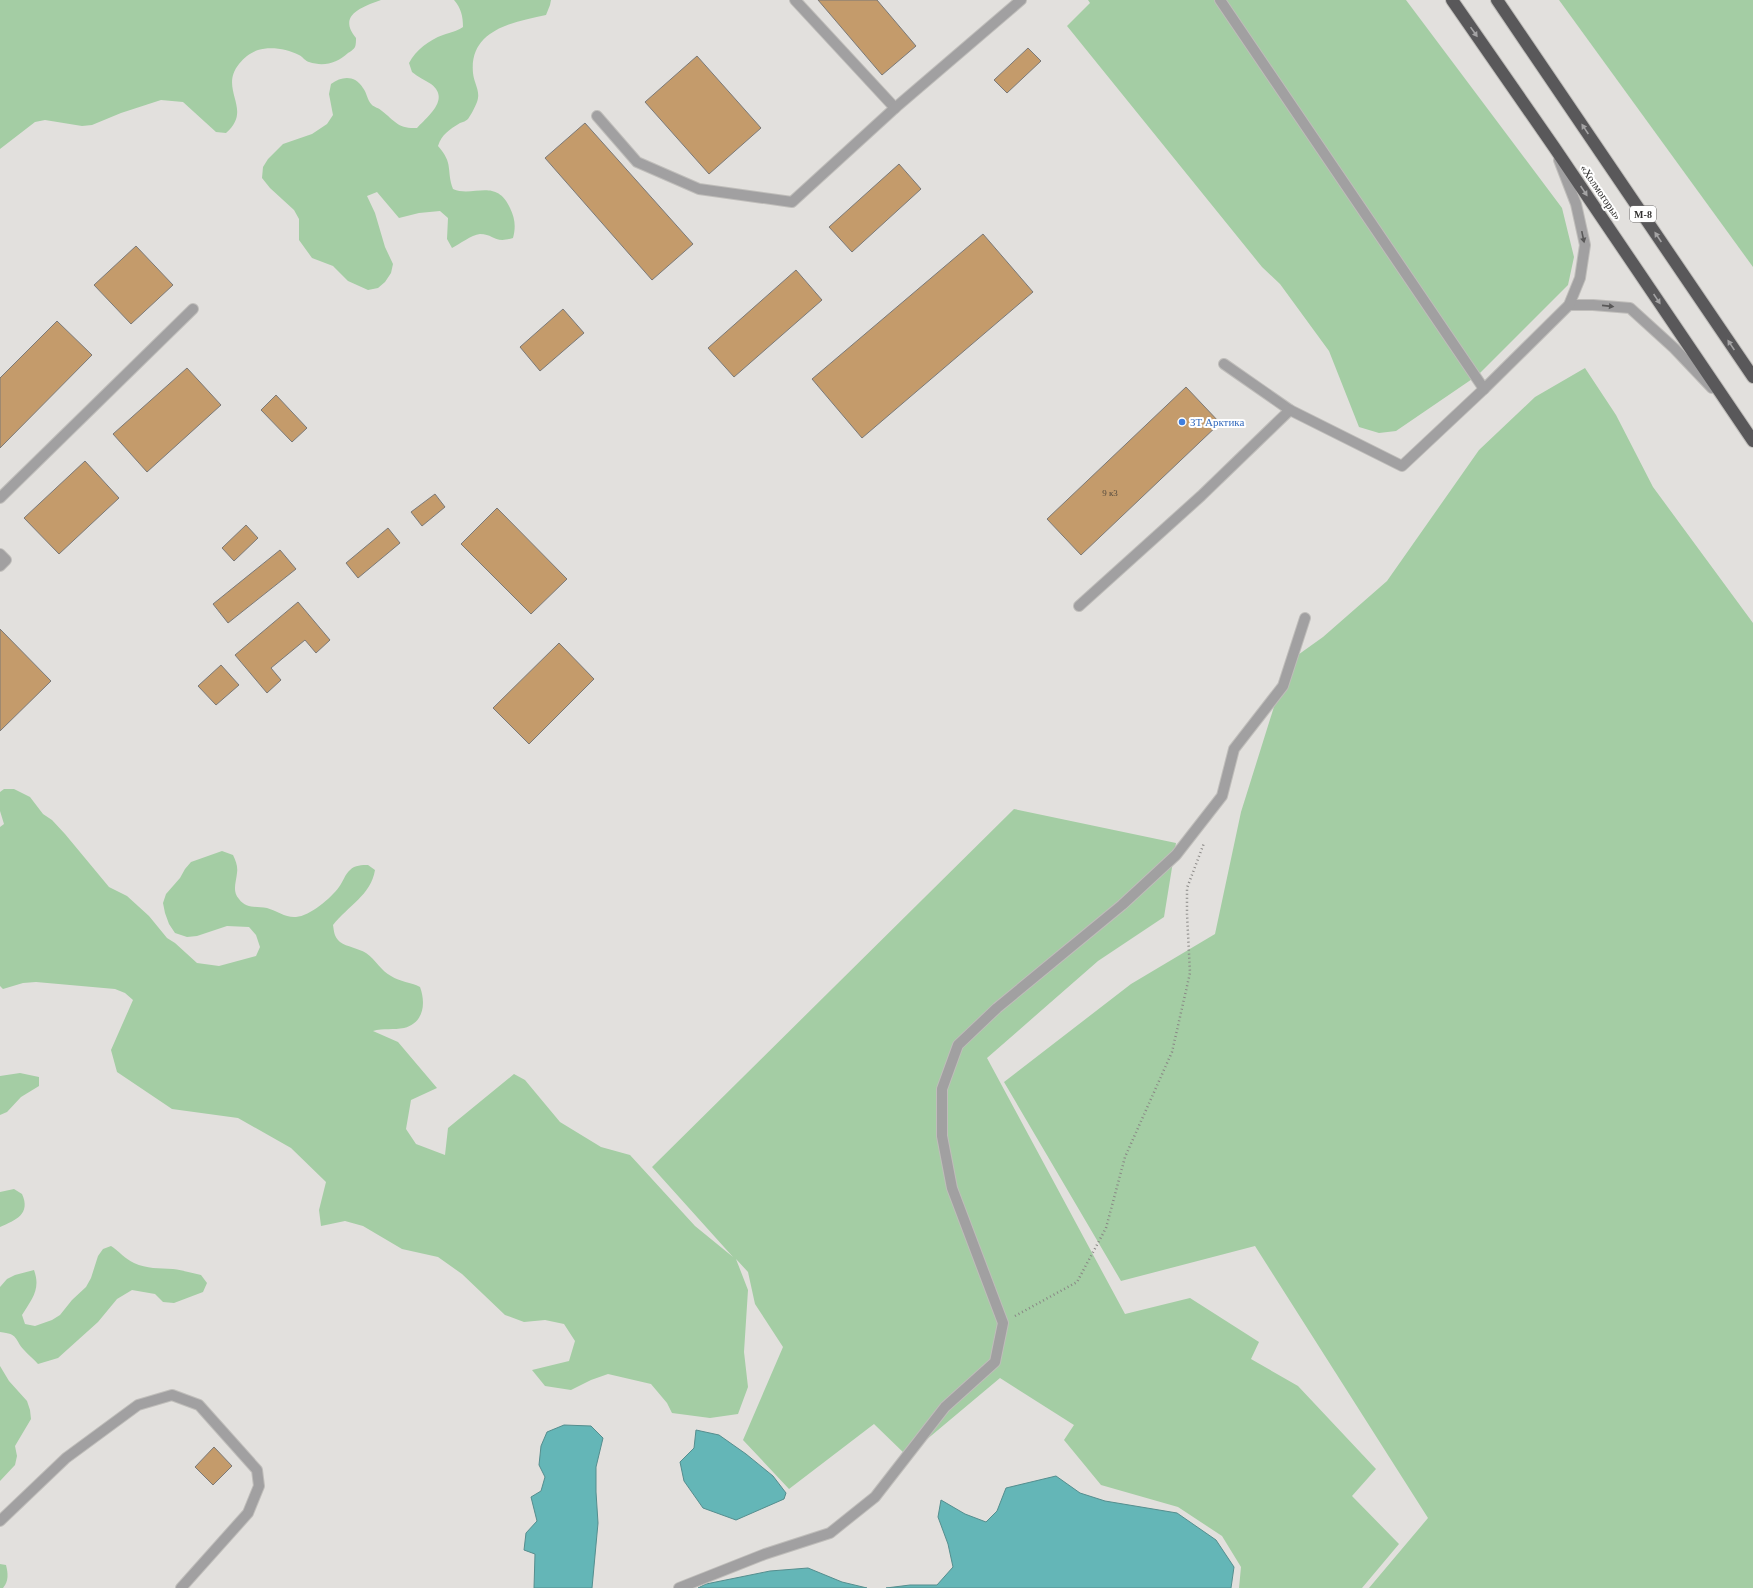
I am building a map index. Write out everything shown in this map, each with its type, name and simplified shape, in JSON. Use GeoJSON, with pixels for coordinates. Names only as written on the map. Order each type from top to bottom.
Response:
{"type":"FeatureCollection","features":[{"type":"Feature","properties":{"kind":"highway","name":"«Холмогоры»"},"geometry":{"type":"LineString","coordinates":[[1452,0],[1554,147],[1753,441]]}},
{"type":"Feature","properties":{"kind":"highway","name":"«Холмогоры»"},"geometry":{"type":"LineString","coordinates":[[1497,0],[1753,377]]}},
{"type":"Feature","properties":{"kind":"street"},"geometry":{"type":"LineString","coordinates":[[795,0],[895,108]]}},
{"type":"Feature","properties":{"kind":"street"},"geometry":{"type":"LineString","coordinates":[[597,116],[637,162],[699,189],[792,202],[895,108],[1021,0]]}},
{"type":"Feature","properties":{"kind":"street"},"geometry":{"type":"LineString","coordinates":[[1220,0],[1484,389]]}},
{"type":"Feature","properties":{"kind":"street"},"geometry":{"type":"LineString","coordinates":[[1224,364],[1290,410],[1402,466],[1484,389],[1569,305],[1580,278],[1585,245],[1576,204],[1554,147]]}},
{"type":"Feature","properties":{"kind":"street"},"geometry":{"type":"LineString","coordinates":[[1569,305],[1630,308],[1674,348],[1730,407]]}},
{"type":"Feature","properties":{"kind":"street"},"geometry":{"type":"LineString","coordinates":[[0,498],[193,309]]}},
{"type":"Feature","properties":{"kind":"street"},"geometry":{"type":"LineString","coordinates":[[1079,606],[1201,496],[1290,410]]}},
{"type":"Feature","properties":{"kind":"street"},"geometry":{"type":"LineString","coordinates":[[0,554],[6,560],[0,566]]}},
{"type":"Feature","properties":{"kind":"street"},"geometry":{"type":"LineString","coordinates":[[679,1588],[765,1554],[830,1532],[875,1497],[945,1407],[995,1362],[1003,1323],[952,1188],[942,1136],[942,1089],[958,1045],[997,1008],[1122,905],[1176,855],[1222,796],[1234,749],[1283,686],[1306,618]]}},
{"type":"Feature","properties":{"kind":"street"},"geometry":{"type":"LineString","coordinates":[[0,1521],[66,1458],[138,1405],[172,1394],[200,1405],[257,1470],[259,1486],[248,1514],[181,1588]]}},
{"type":"Feature","properties":{"kind":"path"},"geometry":{"type":"LineString","coordinates":[[1003,1323],[1077,1282],[1106,1228],[1125,1156],[1172,1052],[1190,973],[1187,888],[1206,838]]}},
{"type":"Feature","properties":{"kind":"green space"},"geometry":{"type":"Polygon","coordinates":[[[0,0],[381,0],[354,13],[349,23],[356,38],[354,49],[335,62],[325,64],[315,63],[308,61],[294,53],[274,48],[258,50],[252,52],[246,57],[239,64],[234,73],[232,82],[237,107],[237,116],[234,124],[226,133],[216,132],[183,102],[161,100],[121,113],[92,125],[82,126],[45,120],[35,122],[0,149],[0,0]]]}},
{"type":"Feature","properties":{"kind":"green space"},"geometry":{"type":"Polygon","coordinates":[[[454,0],[551,0],[546,15],[520,21],[496,30],[478,47],[474,58],[473,73],[478,91],[477,102],[468,119],[446,133],[438,146],[443,152],[448,163],[453,189],[461,191],[491,191],[498,193],[504,199],[510,208],[514,219],[515,226],[513,238],[502,240],[485,234],[480,234],[469,238],[452,248],[447,239],[448,218],[440,211],[419,213],[399,218],[377,192],[367,196],[375,213],[385,247],[393,264],[391,273],[385,282],[378,288],[368,290],[348,281],[333,266],[312,258],[299,240],[299,219],[294,210],[270,188],[262,178],[263,167],[268,159],[283,144],[312,134],[327,124],[333,115],[329,94],[331,84],[340,79],[352,79],[360,84],[372,105],[381,110],[397,124],[405,127],[417,128],[435,108],[439,96],[437,90],[431,84],[412,72],[409,63],[415,54],[428,43],[438,37],[463,27],[461,12],[454,0]]]}},
{"type":"Feature","properties":{"kind":"green space"},"geometry":{"type":"Polygon","coordinates":[[[1088,0],[1406,0],[1562,208],[1574,257],[1568,285],[1478,375],[1396,431],[1379,433],[1359,427],[1329,351],[1280,284],[1262,267],[1067,26],[1090,3],[1088,0]]]}},
{"type":"Feature","properties":{"kind":"green space"},"geometry":{"type":"Polygon","coordinates":[[[1559,0],[1753,0],[1753,267],[1559,0]]]}},
{"type":"Feature","properties":{"kind":"green space"},"geometry":{"type":"Polygon","coordinates":[[[1585,368],[1616,415],[1653,487],[1753,623],[1753,1588],[1369,1588],[1428,1518],[1255,1246],[1121,1281],[1004,1082],[1131,984],[1215,934],[1241,812],[1288,662],[1323,637],[1387,581],[1479,450],[1535,397],[1585,368]]]}},
{"type":"Feature","properties":{"kind":"green space"},"geometry":{"type":"Polygon","coordinates":[[[4,789],[14,789],[30,797],[43,814],[52,820],[65,834],[109,887],[127,896],[149,916],[167,938],[175,943],[197,963],[219,966],[256,956],[260,947],[256,935],[249,927],[227,926],[197,936],[187,937],[175,933],[169,924],[163,903],[166,894],[191,862],[222,851],[233,855],[237,868],[235,887],[236,893],[242,902],[248,906],[267,908],[292,917],[302,916],[314,910],[331,896],[352,868],[368,865],[375,870],[373,879],[369,886],[358,900],[333,925],[335,936],[340,942],[366,953],[387,974],[394,978],[420,987],[423,1006],[422,1012],[416,1022],[404,1028],[373,1031],[398,1042],[437,1088],[411,1100],[406,1129],[416,1144],[445,1155],[448,1128],[514,1074],[525,1080],[560,1122],[601,1147],[630,1155],[695,1226],[733,1257],[652,1167],[1014,809],[1176,843],[1164,917],[1098,961],[987,1058],[1125,1314],[1190,1298],[1259,1342],[1251,1359],[1298,1386],[1376,1469],[1352,1496],[1399,1544],[1362,1588],[1239,1588],[1241,1567],[1222,1536],[1178,1507],[1101,1485],[1064,1440],[1074,1425],[1000,1378],[907,1456],[874,1424],[789,1489],[743,1440],[783,1347],[755,1304],[748,1272],[736,1259],[748,1290],[744,1352],[748,1387],[738,1414],[710,1418],[672,1413],[667,1403],[651,1384],[608,1374],[591,1380],[571,1390],[545,1386],[532,1370],[569,1361],[575,1341],[564,1324],[545,1320],[524,1322],[505,1315],[462,1274],[438,1257],[402,1249],[363,1226],[345,1221],[321,1226],[319,1210],[326,1182],[291,1148],[238,1118],[172,1109],[117,1072],[111,1050],[133,1000],[125,993],[115,989],[36,982],[23,983],[3,989],[0,986],[0,827],[4,824],[0,811],[0,792],[4,789]]]}},
{"type":"Feature","properties":{"kind":"green space"},"geometry":{"type":"Polygon","coordinates":[[[20,1073],[39,1077],[39,1086],[21,1097],[7,1112],[0,1115],[0,1076],[20,1073]]]}},
{"type":"Feature","properties":{"kind":"green space"},"geometry":{"type":"Polygon","coordinates":[[[14,1189],[22,1194],[25,1207],[16,1219],[0,1227],[0,1192],[14,1189]]]}},
{"type":"Feature","properties":{"kind":"green space"},"geometry":{"type":"Polygon","coordinates":[[[111,1246],[128,1259],[139,1265],[153,1268],[176,1269],[201,1275],[207,1283],[203,1292],[174,1303],[163,1302],[155,1294],[132,1290],[117,1299],[98,1322],[58,1358],[38,1364],[13,1336],[0,1332],[0,1287],[7,1279],[15,1275],[34,1270],[36,1277],[36,1288],[32,1299],[22,1315],[25,1324],[35,1326],[52,1320],[60,1315],[72,1300],[86,1287],[91,1278],[98,1256],[103,1249],[111,1246]]]}},
{"type":"Feature","properties":{"kind":"green space"},"geometry":{"type":"Polygon","coordinates":[[[0,1366],[9,1381],[27,1401],[31,1419],[15,1446],[17,1456],[15,1465],[0,1481],[0,1366]]]}},
{"type":"Feature","properties":{"kind":"green space"},"geometry":{"type":"Polygon","coordinates":[[[0,1564],[6,1565],[8,1577],[3,1588],[0,1588],[0,1564]]]}},
{"type":"Feature","properties":{"kind":"water"},"geometry":{"type":"Polygon","coordinates":[[[564,1425],[591,1426],[603,1438],[596,1467],[598,1523],[592,1588],[534,1588],[535,1554],[524,1550],[526,1533],[537,1521],[531,1497],[541,1491],[545,1477],[539,1465],[541,1446],[547,1432],[564,1425]]]}},
{"type":"Feature","properties":{"kind":"water"},"geometry":{"type":"Polygon","coordinates":[[[696,1430],[719,1435],[746,1454],[773,1476],[786,1493],[784,1499],[736,1520],[703,1508],[684,1481],[680,1462],[694,1448],[696,1430]]]}},
{"type":"Feature","properties":{"kind":"water"},"geometry":{"type":"Polygon","coordinates":[[[1056,1476],[1080,1493],[1105,1501],[1177,1513],[1216,1540],[1234,1567],[1231,1588],[886,1588],[910,1585],[937,1585],[953,1567],[948,1544],[938,1517],[941,1500],[965,1514],[986,1522],[997,1511],[1006,1488],[1056,1476]]]}},
{"type":"Feature","properties":{"kind":"water"},"geometry":{"type":"Polygon","coordinates":[[[808,1568],[842,1582],[867,1588],[698,1588],[706,1584],[770,1571],[808,1568]]]}},
{"type":"Feature","properties":{"kind":"building"},"geometry":{"type":"Polygon","coordinates":[[[818,0],[877,0],[916,46],[882,75],[818,0]]]}},
{"type":"Feature","properties":{"kind":"building"},"geometry":{"type":"Polygon","coordinates":[[[1028,48],[1041,61],[1007,93],[994,80],[1028,48]]]}},
{"type":"Feature","properties":{"kind":"building"},"geometry":{"type":"Polygon","coordinates":[[[697,56],[761,128],[709,174],[645,102],[697,56]]]}},
{"type":"Feature","properties":{"kind":"building"},"geometry":{"type":"Polygon","coordinates":[[[585,123],[693,244],[652,280],[545,158],[585,123]]]}},
{"type":"Feature","properties":{"kind":"building"},"geometry":{"type":"Polygon","coordinates":[[[899,164],[921,189],[852,252],[829,227],[899,164]]]}},
{"type":"Feature","properties":{"kind":"building"},"geometry":{"type":"Polygon","coordinates":[[[983,234],[1033,292],[862,438],[812,379],[983,234]]]}},
{"type":"Feature","properties":{"kind":"building"},"geometry":{"type":"Polygon","coordinates":[[[136,246],[173,285],[131,324],[94,285],[136,246]]]}},
{"type":"Feature","properties":{"kind":"building"},"geometry":{"type":"Polygon","coordinates":[[[796,270],[822,300],[734,377],[708,348],[796,270]]]}},
{"type":"Feature","properties":{"kind":"building"},"geometry":{"type":"Polygon","coordinates":[[[563,309],[584,333],[540,371],[520,347],[563,309]]]}},
{"type":"Feature","properties":{"kind":"building"},"geometry":{"type":"Polygon","coordinates":[[[57,321],[92,355],[0,448],[0,378],[57,321]]]}},
{"type":"Feature","properties":{"kind":"building"},"geometry":{"type":"Polygon","coordinates":[[[187,368],[221,405],[147,472],[113,434],[187,368]]]}},
{"type":"Feature","properties":{"kind":"building"},"geometry":{"type":"Polygon","coordinates":[[[1186,387],[1220,423],[1081,555],[1047,519],[1186,387]]]}},
{"type":"Feature","properties":{"kind":"building"},"geometry":{"type":"Polygon","coordinates":[[[276,395],[307,428],[292,442],[261,410],[276,395]]]}},
{"type":"Feature","properties":{"kind":"building"},"geometry":{"type":"Polygon","coordinates":[[[85,461],[119,498],[59,554],[24,518],[85,461]]]}},
{"type":"Feature","properties":{"kind":"building"},"geometry":{"type":"Polygon","coordinates":[[[435,494],[445,507],[422,526],[411,512],[435,494]]]}},
{"type":"Feature","properties":{"kind":"building"},"geometry":{"type":"Polygon","coordinates":[[[497,508],[567,579],[531,614],[461,544],[497,508]]]}},
{"type":"Feature","properties":{"kind":"building"},"geometry":{"type":"Polygon","coordinates":[[[246,525],[258,538],[234,561],[222,548],[246,525]]]}},
{"type":"Feature","properties":{"kind":"building"},"geometry":{"type":"Polygon","coordinates":[[[388,528],[400,543],[358,578],[346,563],[388,528]]]}},
{"type":"Feature","properties":{"kind":"building"},"geometry":{"type":"Polygon","coordinates":[[[280,550],[296,569],[228,623],[213,604],[280,550]]]}},
{"type":"Feature","properties":{"kind":"building"},"geometry":{"type":"Polygon","coordinates":[[[298,602],[330,640],[316,653],[305,640],[271,668],[281,680],[267,693],[235,655],[298,602]]]}},
{"type":"Feature","properties":{"kind":"building"},"geometry":{"type":"Polygon","coordinates":[[[0,629],[51,681],[0,731],[0,629]]]}},
{"type":"Feature","properties":{"kind":"building"},"geometry":{"type":"Polygon","coordinates":[[[559,643],[594,679],[529,744],[493,708],[559,643]]]}},
{"type":"Feature","properties":{"kind":"building"},"geometry":{"type":"Polygon","coordinates":[[[221,665],[239,685],[216,705],[198,686],[221,665]]]}},
{"type":"Feature","properties":{"kind":"building"},"geometry":{"type":"Polygon","coordinates":[[[214,1447],[232,1466],[213,1485],[195,1467],[214,1447]]]}},
{"type":"Feature","properties":{"kind":"place","name":"ЗТ Арктика"},"geometry":{"type":"Point","coordinates":[1182,422]}}]}
